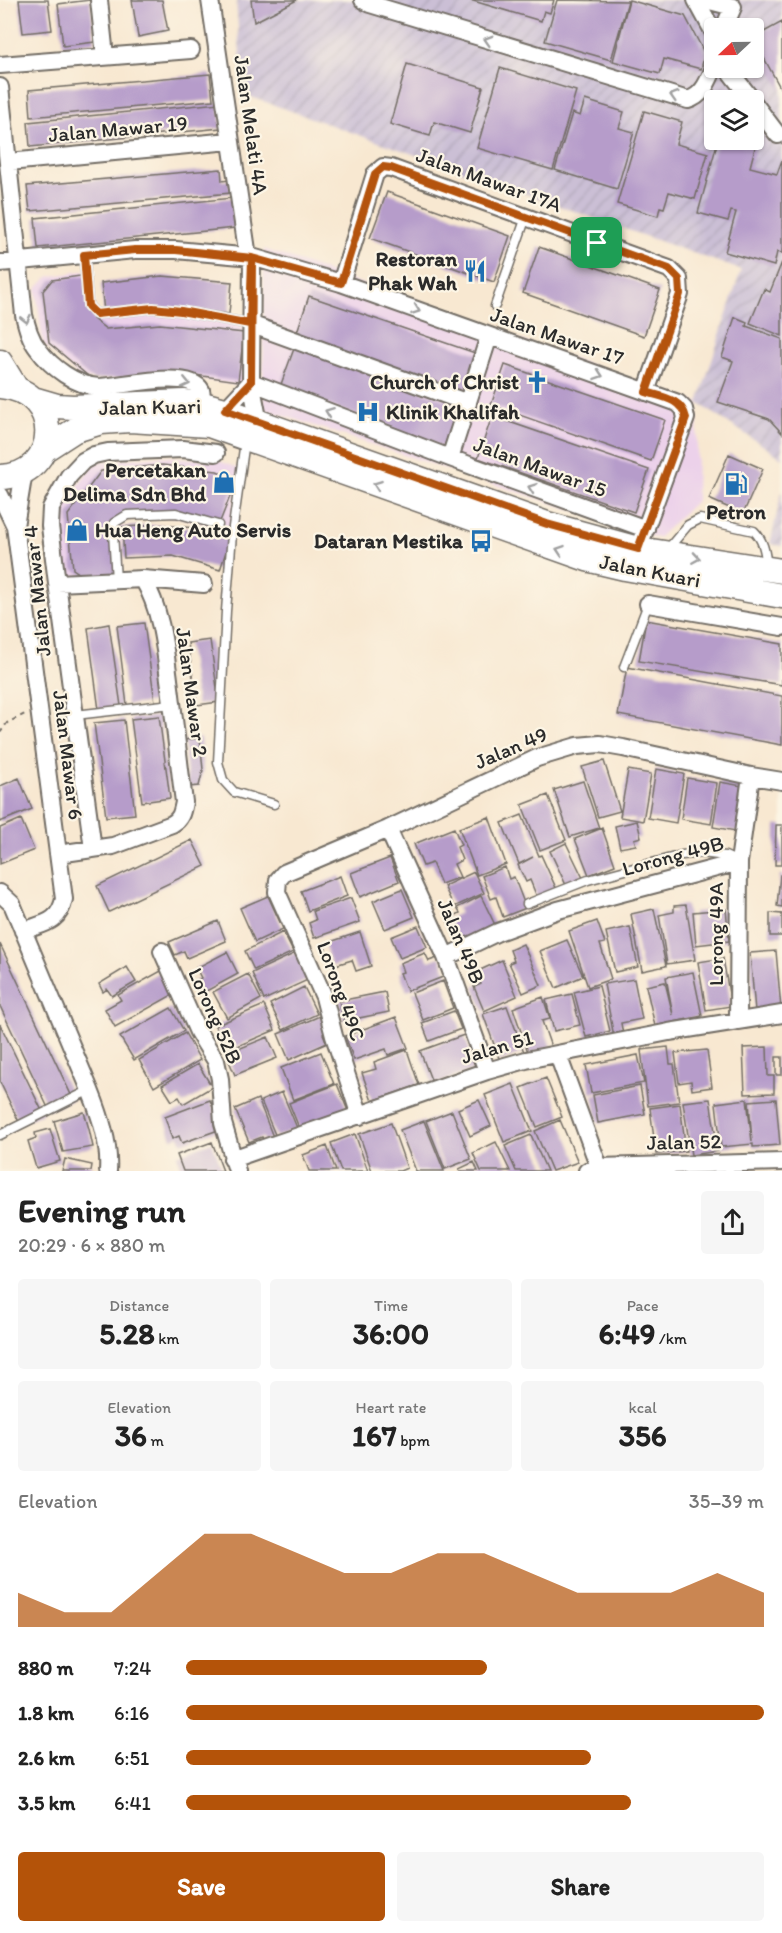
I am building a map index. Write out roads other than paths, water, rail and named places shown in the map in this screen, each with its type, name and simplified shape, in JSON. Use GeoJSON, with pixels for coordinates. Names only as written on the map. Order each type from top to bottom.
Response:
{"type":"FeatureCollection","features":[{"type":"Feature","properties":{"kind":"street"},"geometry":{"type":"LineString","coordinates":[[99,0],[105,56]]}},
{"type":"Feature","properties":{"kind":"street","name":"Jalan Melati 4A"},"geometry":{"type":"LineString","coordinates":[[210,0],[230,141],[250,257]]}},
{"type":"Feature","properties":{"kind":"street"},"geometry":{"type":"LineString","coordinates":[[363,0],[688,100],[702,93],[709,78]]}},
{"type":"Feature","properties":{"kind":"street"},"geometry":{"type":"LineString","coordinates":[[696,0],[706,18]]}},
{"type":"Feature","properties":{"kind":"street"},"geometry":{"type":"LineString","coordinates":[[706,0],[739,4],[730,18]]}},
{"type":"Feature","properties":{"kind":"street"},"geometry":{"type":"LineString","coordinates":[[0,65],[191,50]]}},
{"type":"Feature","properties":{"kind":"street"},"geometry":{"type":"LineString","coordinates":[[735,78],[744,90]]}},
{"type":"Feature","properties":{"kind":"street"},"geometry":{"type":"LineString","coordinates":[[0,87],[24,315],[29,333],[38,349],[55,367],[79,383],[98,387],[154,380],[186,381],[195,384],[201,390],[212,413],[251,382]]}},
{"type":"Feature","properties":{"kind":"street"},"geometry":{"type":"LineString","coordinates":[[764,117],[778,135]]}},
{"type":"Feature","properties":{"kind":"street","name":"Jalan Mawar 19"},"geometry":{"type":"LineString","coordinates":[[9,162],[230,141]]}},
{"type":"Feature","properties":{"kind":"street","name":"Jalan Mawar 17A"},"geometry":{"type":"LineString","coordinates":[[341,283],[375,174],[383,167],[391,168],[669,269],[679,279],[680,294],[646,392]]}},
{"type":"Feature","properties":{"kind":"street"},"geometry":{"type":"LineString","coordinates":[[0,262],[135,250],[176,250],[250,257],[253,430]]}},
{"type":"Feature","properties":{"kind":"street","name":"Jalan Mawar 17"},"geometry":{"type":"LineString","coordinates":[[250,257],[341,283],[678,403],[684,409],[686,418],[642,539]]}},
{"type":"Feature","properties":{"kind":"street"},"geometry":{"type":"LineString","coordinates":[[250,324],[468,403]]}},
{"type":"Feature","properties":{"kind":"street"},"geometry":{"type":"LineString","coordinates":[[450,458],[489,336]]}},
{"type":"Feature","properties":{"kind":"street"},"geometry":{"type":"LineString","coordinates":[[0,362],[16,391],[42,410],[47,423],[44,450]]}},
{"type":"Feature","properties":{"kind":"street","name":"Jalan Mawar 15"},"geometry":{"type":"LineString","coordinates":[[251,382],[450,458],[642,539]]}},
{"type":"Feature","properties":{"kind":"street","name":"Jalan Kuari"},"geometry":{"type":"LineString","coordinates":[[16,391],[57,406],[184,402],[587,559],[782,596]]}},
{"type":"Feature","properties":{"kind":"street","name":"Jalan Kuari"},"geometry":{"type":"LineString","coordinates":[[24,472],[36,462],[44,450],[75,430],[101,422],[212,413]]}},
{"type":"Feature","properties":{"kind":"street","name":"Jalan Mawar 4"},"geometry":{"type":"LineString","coordinates":[[93,849],[57,583],[50,526],[51,508],[69,476],[83,461],[94,455],[108,452],[183,449],[211,452],[212,413]]}},
{"type":"Feature","properties":{"kind":"street","name":"Jalan Kuari"},"geometry":{"type":"LineString","coordinates":[[253,430],[547,524],[642,539],[665,553],[774,570]]}},
{"type":"Feature","properties":{"kind":"street"},"geometry":{"type":"LineString","coordinates":[[0,477],[24,472]]}},
{"type":"Feature","properties":{"kind":"street","name":"Jalan Mawar 6"},"geometry":{"type":"LineString","coordinates":[[23,931],[52,920],[61,912],[64,899],[15,526],[24,472]]}},
{"type":"Feature","properties":{"kind":"street","name":"Jalan Mawar 6"},"geometry":{"type":"LineString","coordinates":[[0,495],[15,526]]}},
{"type":"Feature","properties":{"kind":"street"},"geometry":{"type":"LineString","coordinates":[[57,583],[143,579],[204,584]]}},
{"type":"Feature","properties":{"kind":"street","name":"Jalan Mawar 2"},"geometry":{"type":"LineString","coordinates":[[93,849],[113,846],[172,824],[178,821],[182,814],[184,802],[166,655],[156,607],[143,579]]}},
{"type":"Feature","properties":{"kind":"street"},"geometry":{"type":"LineString","coordinates":[[648,604],[782,627]]}},
{"type":"Feature","properties":{"kind":"street","name":"Jalan 49"},"geometry":{"type":"LineString","coordinates":[[277,883],[284,873],[388,829],[537,758],[577,746],[600,744],[782,781]]}},
{"type":"Feature","properties":{"kind":"street","name":"Lorong 49A"},"geometry":{"type":"LineString","coordinates":[[738,1020],[739,862],[751,776]]}},
{"type":"Feature","properties":{"kind":"street","name":"Jalan 49B"},"geometry":{"type":"LineString","coordinates":[[388,829],[446,957],[487,1071]]}},
{"type":"Feature","properties":{"kind":"street"},"geometry":{"type":"LineString","coordinates":[[58,854],[93,849]]}},
{"type":"Feature","properties":{"kind":"street","name":"Lorong 49B"},"geometry":{"type":"LineString","coordinates":[[446,957],[498,932],[549,913],[739,862]]}},
{"type":"Feature","properties":{"kind":"street","name":"Lorong 49C"},"geometry":{"type":"LineString","coordinates":[[277,883],[278,892],[324,997],[360,1116]]}},
{"type":"Feature","properties":{"kind":"street"},"geometry":{"type":"LineString","coordinates":[[6,899],[23,931],[90,1090],[103,1131],[108,1171]]}},
{"type":"Feature","properties":{"kind":"street","name":"Lorong 52B"},"geometry":{"type":"LineString","coordinates":[[162,951],[198,1032],[216,1061],[220,1079],[223,1124],[235,1165]]}},
{"type":"Feature","properties":{"kind":"street","name":"Jalan 51"},"geometry":{"type":"LineString","coordinates":[[235,1165],[360,1116],[487,1071],[526,1060],[669,1032],[782,1014]]}},
{"type":"Feature","properties":{"kind":"street"},"geometry":{"type":"LineString","coordinates":[[558,1054],[593,1169]]}},
{"type":"Feature","properties":{"kind":"street","name":"Jalan 52"},"geometry":{"type":"LineString","coordinates":[[593,1169],[782,1162]]}},
{"type":"Feature","properties":{"kind":"lane"},"geometry":{"type":"LineString","coordinates":[[495,306],[526,217]]}},
{"type":"Feature","properties":{"kind":"lane"},"geometry":{"type":"LineString","coordinates":[[84,255],[88,306],[96,314],[153,308],[250,324]]}},
{"type":"Feature","properties":{"kind":"lane"},"geometry":{"type":"LineString","coordinates":[[253,430],[230,567],[218,762],[223,780],[234,792],[274,804]]}},
{"type":"Feature","properties":{"kind":"lane"},"geometry":{"type":"LineString","coordinates":[[116,580],[114,523],[128,515],[176,513],[218,525]]}},
{"type":"Feature","properties":{"kind":"lane"},"geometry":{"type":"LineString","coordinates":[[665,553],[688,525],[700,519],[754,531],[765,547],[774,570]]}},
{"type":"Feature","properties":{"kind":"lane"},"geometry":{"type":"LineString","coordinates":[[624,667],[648,604]]}},
{"type":"Feature","properties":{"kind":"lane"},"geometry":{"type":"LineString","coordinates":[[75,716],[172,704]]}},
{"type":"Feature","properties":{"kind":"lane","name":"Lorong 49B"},"geometry":{"type":"LineString","coordinates":[[527,904],[588,880],[682,855],[702,853],[725,856],[739,862]]}},
{"type":"Feature","properties":{"kind":"lane"},"geometry":{"type":"LineString","coordinates":[[0,1135],[90,1090]]}},
{"type":"Feature","properties":{"kind":"place","name":"Restoran Phak Wah"},"geometry":{"type":"Point","coordinates":[475,271]}},
{"type":"Feature","properties":{"kind":"place","name":"Church of Christ"},"geometry":{"type":"Point","coordinates":[537,382]}},
{"type":"Feature","properties":{"kind":"place","name":"Klinik Khalifah"},"geometry":{"type":"Point","coordinates":[368,412]}},
{"type":"Feature","properties":{"kind":"place","name":"Percetakan Delima Sdn Bhd"},"geometry":{"type":"Point","coordinates":[224,482]}},
{"type":"Feature","properties":{"kind":"place","name":"Petron"},"geometry":{"type":"Point","coordinates":[736,484]}},
{"type":"Feature","properties":{"kind":"place","name":"Hua Heng Auto Servis"},"geometry":{"type":"Point","coordinates":[77,530]}},
{"type":"Feature","properties":{"kind":"place","name":"Dataran Mestika"},"geometry":{"type":"Point","coordinates":[481,541]}}]}
